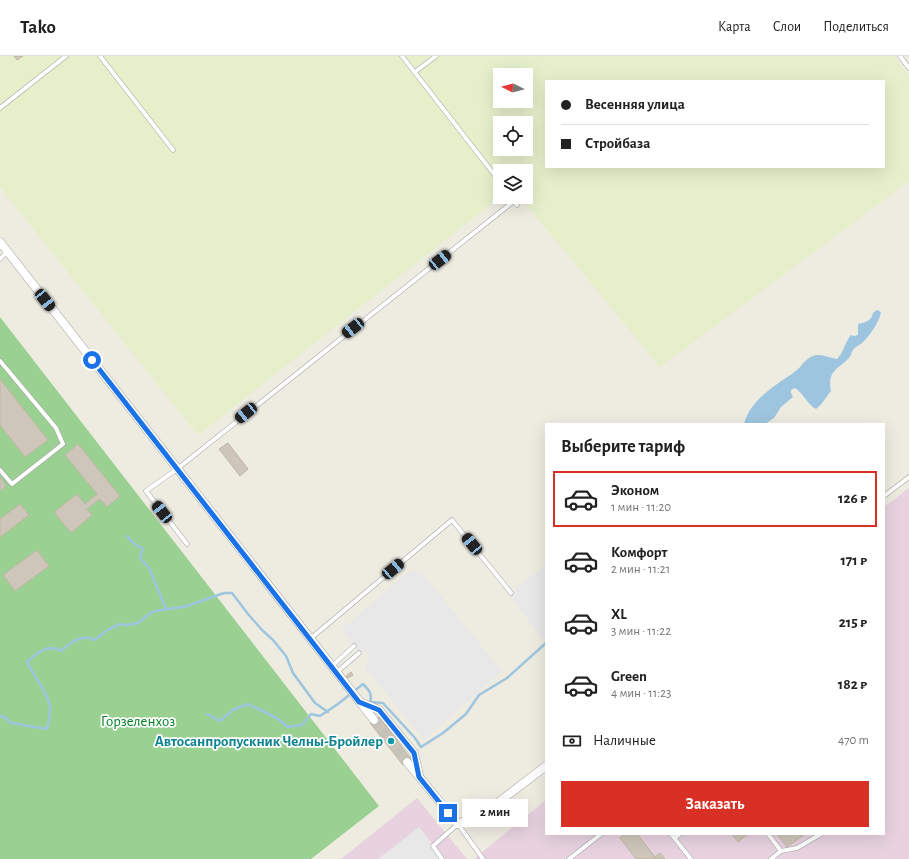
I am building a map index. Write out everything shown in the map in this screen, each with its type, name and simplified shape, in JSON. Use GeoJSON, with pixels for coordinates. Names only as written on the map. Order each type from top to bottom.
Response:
{"type":"FeatureCollection","features":[{"type":"Feature","properties":{"kind":"street"},"geometry":{"type":"LineString","coordinates":[[0,242],[374,720]]}},
{"type":"Feature","properties":{"kind":"street"},"geometry":{"type":"LineString","coordinates":[[357,698],[379,710],[414,753],[419,777]]}},
{"type":"Feature","properties":{"kind":"street"},"geometry":{"type":"LineString","coordinates":[[408,764],[458,824],[491,808],[545,767]]}},
{"type":"Feature","properties":{"kind":"lane"},"geometry":{"type":"LineString","coordinates":[[0,108],[66,56]]}},
{"type":"Feature","properties":{"kind":"lane"},"geometry":{"type":"LineString","coordinates":[[100,56],[173,150]]}},
{"type":"Feature","properties":{"kind":"lane"},"geometry":{"type":"LineString","coordinates":[[402,56],[493,173]]}},
{"type":"Feature","properties":{"kind":"lane"},"geometry":{"type":"LineString","coordinates":[[415,72],[436,56]]}},
{"type":"Feature","properties":{"kind":"lane"},"geometry":{"type":"LineString","coordinates":[[900,56],[909,68]]}},
{"type":"Feature","properties":{"kind":"lane"},"geometry":{"type":"LineString","coordinates":[[187,544],[146,491],[177,469],[507,204]]}},
{"type":"Feature","properties":{"kind":"lane"},"geometry":{"type":"LineString","coordinates":[[0,259],[8,252]]}},
{"type":"Feature","properties":{"kind":"lane"},"geometry":{"type":"LineString","coordinates":[[0,361],[56,428],[63,444],[12,484],[0,470]]}},
{"type":"Feature","properties":{"kind":"lane"},"geometry":{"type":"LineString","coordinates":[[885,495],[909,477]]}},
{"type":"Feature","properties":{"kind":"lane"},"geometry":{"type":"LineString","coordinates":[[310,639],[452,520],[511,593]]}},
{"type":"Feature","properties":{"kind":"lane"},"geometry":{"type":"LineString","coordinates":[[334,669],[354,646]]}},
{"type":"Feature","properties":{"kind":"lane"},"geometry":{"type":"LineString","coordinates":[[334,669],[359,654]]}},
{"type":"Feature","properties":{"kind":"lane"},"geometry":{"type":"LineString","coordinates":[[442,859],[433,846],[458,824],[483,859]]}},
{"type":"Feature","properties":{"kind":"lane"},"geometry":{"type":"LineString","coordinates":[[569,859],[600,835]]}},
{"type":"Feature","properties":{"kind":"lane"},"geometry":{"type":"LineString","coordinates":[[672,835],[691,859]]}},
{"type":"Feature","properties":{"kind":"lane"},"geometry":{"type":"LineString","coordinates":[[675,838],[679,835]]}},
{"type":"Feature","properties":{"kind":"lane"},"geometry":{"type":"LineString","coordinates":[[769,835],[781,851]]}},
{"type":"Feature","properties":{"kind":"lane"},"geometry":{"type":"LineString","coordinates":[[771,859],[781,851],[797,848],[819,835]]}},
{"type":"Feature","properties":{"kind":"shaded area"},"geometry":{"type":"Polygon","coordinates":[[[909,488],[909,859],[474,859],[545,801],[545,835],[885,835],[885,506],[909,488]]]}},
{"type":"Feature","properties":{"kind":"shaded area"},"geometry":{"type":"Polygon","coordinates":[[[545,565],[545,639],[543,640],[509,595],[545,565]]]}},
{"type":"Feature","properties":{"kind":"shaded area"},"geometry":{"type":"Polygon","coordinates":[[[409,571],[421,572],[502,671],[424,740],[365,667],[370,656],[366,652],[359,653],[342,629],[409,571]]]}},
{"type":"Feature","properties":{"kind":"shaded area"},"geometry":{"type":"Polygon","coordinates":[[[417,798],[467,859],[341,859],[417,798]]]}},
{"type":"Feature","properties":{"kind":"shaded area"},"geometry":{"type":"Polygon","coordinates":[[[419,827],[444,859],[378,859],[419,827]]]}},
{"type":"Feature","properties":{"kind":"green space"},"geometry":{"type":"Polygon","coordinates":[[[0,56],[894,56],[909,76],[909,181],[660,367],[526,204],[533,204],[533,164],[493,164],[493,203],[198,435],[0,187],[0,56]]]}},
{"type":"Feature","properties":{"kind":"green space","name":"Горзеленхоз"},"geometry":{"type":"Polygon","coordinates":[[[0,317],[379,806],[311,859],[0,859],[0,317]]]}},
{"type":"Feature","properties":{"kind":"water"},"geometry":{"type":"Polygon","coordinates":[[[877,310],[881,312],[874,328],[863,342],[855,347],[849,358],[834,372],[830,379],[831,391],[818,408],[816,409],[813,407],[795,388],[791,390],[793,397],[781,407],[774,418],[766,423],[744,423],[747,415],[759,399],[797,370],[808,358],[819,355],[837,359],[851,335],[858,335],[858,324],[871,318],[873,313],[877,310]]]}},
{"type":"Feature","properties":{"kind":"building"},"geometry":{"type":"Polygon","coordinates":[[[14,56],[23,56],[17,60],[14,56]]]}},
{"type":"Feature","properties":{"kind":"building"},"geometry":{"type":"Polygon","coordinates":[[[0,379],[48,440],[25,457],[0,425],[0,379]]]}},
{"type":"Feature","properties":{"kind":"building"},"geometry":{"type":"Polygon","coordinates":[[[228,443],[248,469],[240,476],[219,449],[228,443]]]}},
{"type":"Feature","properties":{"kind":"building"},"geometry":{"type":"Polygon","coordinates":[[[78,444],[120,496],[107,507],[100,499],[87,509],[92,515],[71,533],[54,512],[77,494],[85,504],[97,494],[65,455],[78,444]]]}},
{"type":"Feature","properties":{"kind":"building"},"geometry":{"type":"Polygon","coordinates":[[[0,477],[6,486],[0,491],[0,477]]]}},
{"type":"Feature","properties":{"kind":"building"},"geometry":{"type":"Polygon","coordinates":[[[20,504],[29,515],[0,537],[0,519],[20,504]]]}},
{"type":"Feature","properties":{"kind":"building"},"geometry":{"type":"Polygon","coordinates":[[[37,550],[49,566],[15,591],[3,575],[37,550]]]}},
{"type":"Feature","properties":{"kind":"building"},"geometry":{"type":"Polygon","coordinates":[[[351,672],[353,675],[348,678],[346,676],[351,672]]]}},
{"type":"Feature","properties":{"kind":"building","name":"Автосанпропускник Челны-Бройлер"},"geometry":{"type":"Polygon","coordinates":[[[379,717],[411,759],[403,765],[370,723],[379,717]]]}},
{"type":"Feature","properties":{"kind":"building"},"geometry":{"type":"Polygon","coordinates":[[[624,835],[638,835],[655,857],[660,853],[665,859],[636,859],[620,838],[624,835]]]}},
{"type":"Feature","properties":{"kind":"building"},"geometry":{"type":"Polygon","coordinates":[[[733,835],[747,835],[738,842],[733,835]]]}},
{"type":"Feature","properties":{"kind":"building"},"geometry":{"type":"Polygon","coordinates":[[[778,835],[804,835],[787,847],[778,835]]]}},
{"type":"Feature","properties":{"kind":"waterway"},"geometry":{"type":"LineString","coordinates":[[127,536],[132,542],[143,549],[140,558],[149,568],[166,609]]}},
{"type":"Feature","properties":{"kind":"waterway"},"geometry":{"type":"LineString","coordinates":[[0,716],[3,716],[11,723],[47,729],[50,715],[50,705],[45,693],[27,662],[43,650],[52,648],[61,651],[72,642],[81,638],[90,638],[94,640],[109,629],[120,624],[127,625],[138,623],[152,612],[184,607],[224,593],[232,593],[248,614],[286,656],[293,673],[315,703],[328,712]]}},
{"type":"Feature","properties":{"kind":"waterway"},"geometry":{"type":"LineString","coordinates":[[207,714],[220,721],[233,710],[248,704],[281,721],[288,727],[302,725],[311,714],[320,716],[363,684],[370,694],[370,702],[383,703],[415,738],[421,747],[443,733],[466,714],[479,695],[507,678],[545,644]]}},
{"type":"Feature","properties":{"kind":"tunnel"},"geometry":{"type":"LineString","coordinates":[[374,720],[407,762]]}},
{"type":"Feature","properties":{"kind":"place","name":"Автосанпропускник Челны-Бройлер"},"geometry":{"type":"Point","coordinates":[391,741]}},
{"type":"Feature","properties":{"kind":"route"},"geometry":{"type":"LineString","coordinates":[[92,360],[359,702],[379,710],[414,753],[419,777],[448,813]]}}]}
